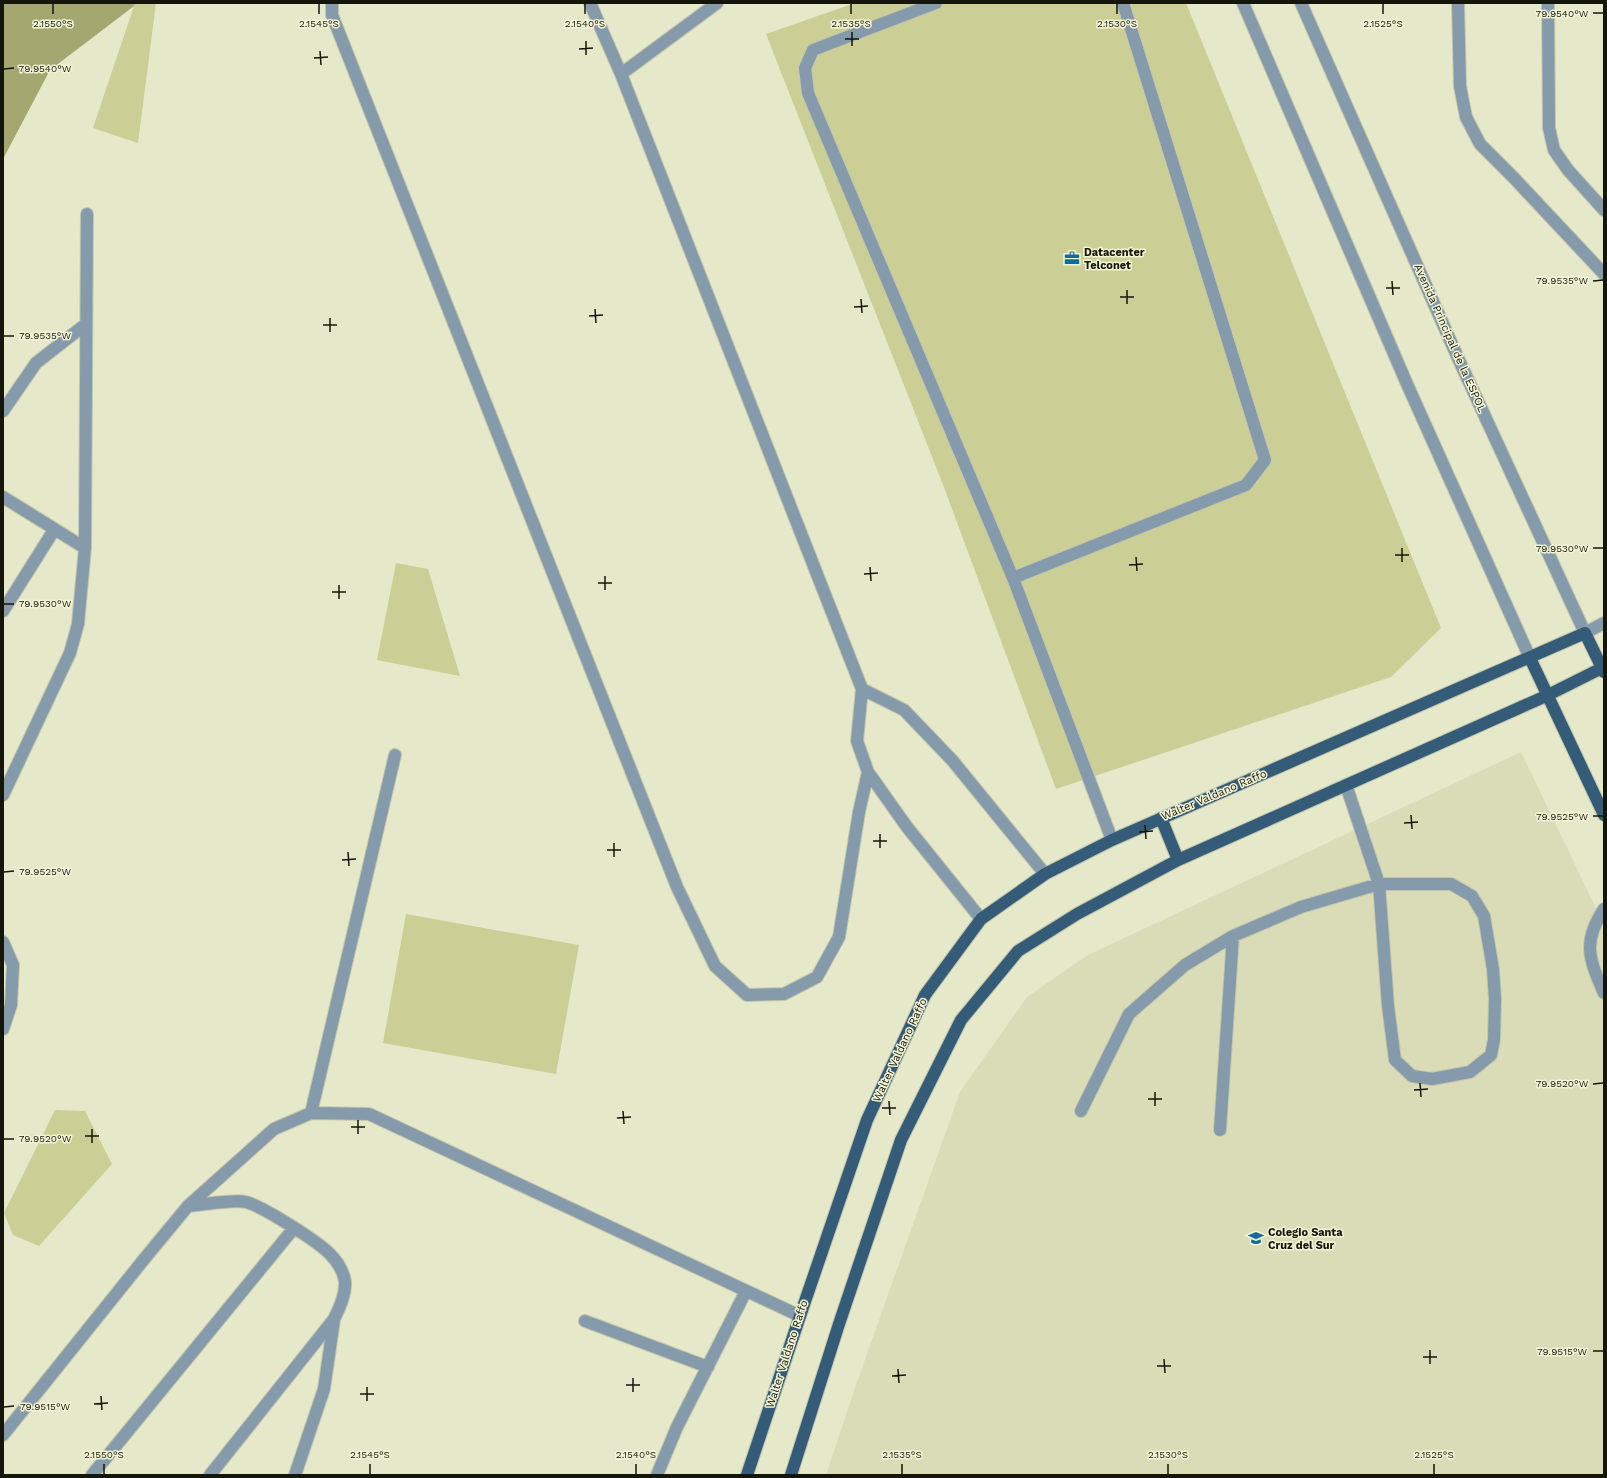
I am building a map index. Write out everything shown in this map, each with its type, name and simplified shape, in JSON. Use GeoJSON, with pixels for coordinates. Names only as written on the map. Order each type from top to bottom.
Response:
{"type":"FeatureCollection","features":[{"type":"Feature","properties":{"kind":"main road","name":"Walter Valdano Raffo"},"geometry":{"type":"LineString","coordinates":[[747,1475],[870,1113],[925,995],[981,919],[1045,874],[1112,840],[1585,633]]}},
{"type":"Feature","properties":{"kind":"main road","name":"Avenida Principal de la ESPOL"},"geometry":{"type":"LineString","coordinates":[[1585,633],[1603,669]]}},
{"type":"Feature","properties":{"kind":"main road"},"geometry":{"type":"LineString","coordinates":[[1530,658],[1546,696],[1604,815]]}},
{"type":"Feature","properties":{"kind":"main road"},"geometry":{"type":"LineString","coordinates":[[791,1475],[900,1140],[961,1020],[1018,951],[1077,914],[1178,860],[1546,696],[1603,669]]}},
{"type":"Feature","properties":{"kind":"main road"},"geometry":{"type":"LineString","coordinates":[[1161,818],[1178,860]]}},
{"type":"Feature","properties":{"kind":"street"},"geometry":{"type":"LineString","coordinates":[[332,3],[332,15],[677,886],[715,966],[747,995],[784,994],[817,978],[839,936],[859,812],[868,772]]}},
{"type":"Feature","properties":{"kind":"street"},"geometry":{"type":"LineString","coordinates":[[590,3],[621,74],[862,689],[857,741],[868,772],[907,827],[981,919]]}},
{"type":"Feature","properties":{"kind":"street"},"geometry":{"type":"LineString","coordinates":[[621,74],[717,3]]}},
{"type":"Feature","properties":{"kind":"street"},"geometry":{"type":"LineString","coordinates":[[936,3],[814,50],[804,68],[808,93],[1013,578],[1112,840]]}},
{"type":"Feature","properties":{"kind":"street"},"geometry":{"type":"LineString","coordinates":[[1013,578],[1246,484],[1265,460],[1123,3]]}},
{"type":"Feature","properties":{"kind":"street"},"geometry":{"type":"LineString","coordinates":[[1243,3],[1407,384],[1530,658]]}},
{"type":"Feature","properties":{"kind":"street","name":"Avenida Principal de la ESPOL"},"geometry":{"type":"LineString","coordinates":[[1301,3],[1455,351],[1585,633]]}},
{"type":"Feature","properties":{"kind":"street"},"geometry":{"type":"LineString","coordinates":[[1458,3],[1460,86],[1466,117],[1480,144],[1604,274]]}},
{"type":"Feature","properties":{"kind":"street"},"geometry":{"type":"LineString","coordinates":[[1548,3],[1549,128],[1554,150],[1568,170],[1604,210]]}},
{"type":"Feature","properties":{"kind":"street"},"geometry":{"type":"LineString","coordinates":[[3,795],[70,653],[78,624],[85,548],[87,214]]}},
{"type":"Feature","properties":{"kind":"street"},"geometry":{"type":"LineString","coordinates":[[3,411],[36,363],[86,324]]}},
{"type":"Feature","properties":{"kind":"street"},"geometry":{"type":"LineString","coordinates":[[3,497],[85,548]]}},
{"type":"Feature","properties":{"kind":"street"},"geometry":{"type":"LineString","coordinates":[[3,611],[54,530]]}},
{"type":"Feature","properties":{"kind":"street"},"geometry":{"type":"LineString","coordinates":[[1585,633],[1604,623]]}},
{"type":"Feature","properties":{"kind":"street"},"geometry":{"type":"LineString","coordinates":[[862,689],[904,710],[952,760],[1045,874]]}},
{"type":"Feature","properties":{"kind":"street"},"geometry":{"type":"LineString","coordinates":[[311,1113],[395,755]]}},
{"type":"Feature","properties":{"kind":"street"},"geometry":{"type":"LineString","coordinates":[[1081,1111],[1129,1014],[1185,965],[1233,936],[1301,906],[1380,884],[1451,884],[1472,896],[1484,916],[1493,969],[1495,999],[1494,1040],[1491,1055],[1470,1072],[1432,1079],[1412,1076],[1395,1060],[1388,1006],[1380,884],[1346,785]]}},
{"type":"Feature","properties":{"kind":"street"},"geometry":{"type":"LineString","coordinates":[[1604,909],[1594,924],[1590,942],[1593,968],[1604,993]]}},
{"type":"Feature","properties":{"kind":"street"},"geometry":{"type":"LineString","coordinates":[[1220,1130],[1233,936]]}},
{"type":"Feature","properties":{"kind":"street"},"geometry":{"type":"LineString","coordinates":[[3,942],[13,965],[12,1005],[3,1029]]}},
{"type":"Feature","properties":{"kind":"street"},"geometry":{"type":"LineString","coordinates":[[3,1435],[188,1206],[274,1129],[311,1113],[369,1114],[800,1316]]}},
{"type":"Feature","properties":{"kind":"street"},"geometry":{"type":"LineString","coordinates":[[188,1206],[228,1202],[246,1202],[294,1228],[329,1254],[339,1266],[345,1280],[343,1299],[334,1319],[210,1475]]}},
{"type":"Feature","properties":{"kind":"street"},"geometry":{"type":"LineString","coordinates":[[92,1475],[294,1228]]}},
{"type":"Feature","properties":{"kind":"street"},"geometry":{"type":"LineString","coordinates":[[657,1475],[678,1427],[746,1291]]}},
{"type":"Feature","properties":{"kind":"street"},"geometry":{"type":"LineString","coordinates":[[295,1475],[324,1389],[334,1319]]}},
{"type":"Feature","properties":{"kind":"street"},"geometry":{"type":"LineString","coordinates":[[585,1321],[708,1367]]}},
{"type":"Feature","properties":{"kind":"shaded area"},"geometry":{"type":"Polygon","coordinates":[[[3,3],[138,3],[50,70],[3,159],[3,3]]]}},
{"type":"Feature","properties":{"kind":"shaded area","name":"Colegio Santa Cruz del Sur"},"geometry":{"type":"Polygon","coordinates":[[[1521,752],[1604,925],[1604,1475],[826,1475],[856,1385],[960,1092],[1027,997],[1088,955],[1521,752]]]}},
{"type":"Feature","properties":{"kind":"building"},"geometry":{"type":"Polygon","coordinates":[[[135,3],[156,3],[138,143],[93,128],[135,3]]]}},
{"type":"Feature","properties":{"kind":"building","name":"Datacenter Telconet"},"geometry":{"type":"Polygon","coordinates":[[[855,3],[1186,3],[1441,628],[1391,677],[1056,789],[942,482],[766,34],[855,3]]]}},
{"type":"Feature","properties":{"kind":"building"},"geometry":{"type":"Polygon","coordinates":[[[396,563],[428,569],[460,676],[377,660],[396,563]]]}},
{"type":"Feature","properties":{"kind":"building"},"geometry":{"type":"Polygon","coordinates":[[[406,914],[579,945],[556,1074],[383,1043],[406,914]]]}},
{"type":"Feature","properties":{"kind":"building"},"geometry":{"type":"Polygon","coordinates":[[[55,1110],[85,1111],[112,1164],[39,1246],[13,1235],[4,1213],[55,1110]]]}},
{"type":"Feature","properties":{"kind":"place","name":"Datacenter Telconet"},"geometry":{"type":"Point","coordinates":[1072,258]}},
{"type":"Feature","properties":{"kind":"place","name":"Colegio Santa Cruz del Sur"},"geometry":{"type":"Point","coordinates":[1256,1238]}}]}
